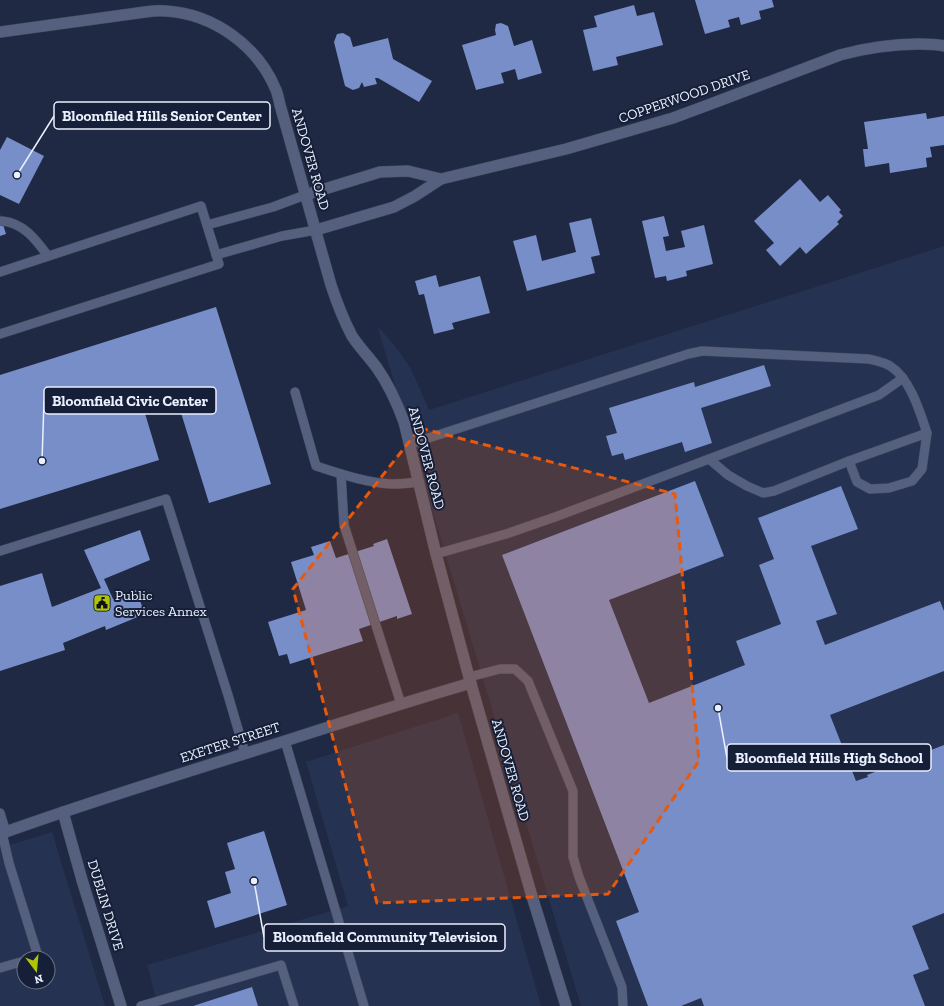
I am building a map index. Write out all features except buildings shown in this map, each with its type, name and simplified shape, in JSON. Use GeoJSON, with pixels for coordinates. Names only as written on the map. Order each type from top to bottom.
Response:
{"type":"FeatureCollection","features":[{"type":"Feature","properties":{"kind":"street","name":"ANDOVER ROAD"},"geometry":{"type":"LineString","coordinates":[[0,32],[145,12],[166,11],[190,14],[212,23],[228,32],[256,57],[268,74],[276,90],[339,311],[353,337],[389,386],[404,422],[436,554],[470,680],[531,892],[566,1006]]}},
{"type":"Feature","properties":{"kind":"street","name":"COPPERWOOD DRIVE"},"geometry":{"type":"LineString","coordinates":[[316,230],[394,207],[416,196],[441,179],[566,149],[673,118],[840,55],[879,47],[908,44],[942,44]]}},
{"type":"Feature","properties":{"kind":"street","name":"COPPERWOOD DRIVE"},"geometry":{"type":"LineString","coordinates":[[306,195],[380,172],[408,172],[441,179]]}},
{"type":"Feature","properties":{"kind":"street","name":"EXETER STREET"},"geometry":{"type":"LineString","coordinates":[[3,833],[63,812],[400,704],[470,680]]}},
{"type":"Feature","properties":{"kind":"street","name":"DUBLIN DRIVE"},"geometry":{"type":"LineString","coordinates":[[63,812],[82,880],[122,1006]]}},
{"type":"Feature","properties":{"kind":"lane"},"geometry":{"type":"LineString","coordinates":[[207,225],[273,207],[306,195]]}},
{"type":"Feature","properties":{"kind":"lane"},"geometry":{"type":"LineString","coordinates":[[0,272],[201,206],[219,264],[0,334]]}},
{"type":"Feature","properties":{"kind":"lane"},"geometry":{"type":"LineString","coordinates":[[2,221],[18,225],[26,231],[35,239],[48,256]]}},
{"type":"Feature","properties":{"kind":"lane"},"geometry":{"type":"LineString","coordinates":[[216,254],[282,236],[316,230]]}},
{"type":"Feature","properties":{"kind":"lane"},"geometry":{"type":"LineString","coordinates":[[410,444],[688,354],[702,351],[869,359],[882,362],[898,372],[916,400],[928,433],[922,469],[912,481],[889,488],[870,489],[857,482],[849,461]]}},
{"type":"Feature","properties":{"kind":"lane"},"geometry":{"type":"LineString","coordinates":[[436,554],[509,533],[555,517],[879,395],[902,378]]}},
{"type":"Feature","properties":{"kind":"lane"},"geometry":{"type":"LineString","coordinates":[[295,392],[316,466],[355,479],[393,484],[418,482]]}},
{"type":"Feature","properties":{"kind":"lane"},"geometry":{"type":"LineString","coordinates":[[709,459],[728,475],[763,493],[774,491],[849,461],[928,433]]}},
{"type":"Feature","properties":{"kind":"lane"},"geometry":{"type":"LineString","coordinates":[[342,474],[344,524],[400,704]]}},
{"type":"Feature","properties":{"kind":"lane"},"geometry":{"type":"LineString","coordinates":[[0,551],[166,499],[245,753]]}},
{"type":"Feature","properties":{"kind":"lane"},"geometry":{"type":"LineString","coordinates":[[470,680],[500,669],[515,669],[528,681],[573,791],[573,857],[579,877],[622,987],[623,1006]]}},
{"type":"Feature","properties":{"kind":"lane"},"geometry":{"type":"LineString","coordinates":[[285,741],[364,1006]]}},
{"type":"Feature","properties":{"kind":"lane"},"geometry":{"type":"LineString","coordinates":[[0,813],[10,864],[36,950]]}},
{"type":"Feature","properties":{"kind":"lane"},"geometry":{"type":"LineString","coordinates":[[0,968],[16,963]]}},
{"type":"Feature","properties":{"kind":"lane"},"geometry":{"type":"LineString","coordinates":[[141,1006],[171,1002],[282,965],[294,1006]]}},
{"type":"Feature","properties":{"kind":"highlighted area"},"geometry":{"type":"Polygon","coordinates":[[[420,428],[675,494],[699,761],[608,894],[377,903],[293,589],[420,428]]]}},
{"type":"Feature","properties":{"kind":"shaded area"},"geometry":{"type":"Polygon","coordinates":[[[944,246],[944,1006],[581,1006],[377,325],[399,351],[411,369],[429,410],[944,246]]]}},
{"type":"Feature","properties":{"kind":"shaded area"},"geometry":{"type":"Polygon","coordinates":[[[458,713],[541,1006],[158,1006],[147,965],[348,906],[306,762],[458,713]]]}},
{"type":"Feature","properties":{"kind":"shaded area"},"geometry":{"type":"Polygon","coordinates":[[[52,832],[105,1006],[0,1006],[0,848],[52,832]]]}},
{"type":"Feature","properties":{"kind":"place","name":"Bloomfiled Hills Senior Center"},"geometry":{"type":"Point","coordinates":[17,175]}},
{"type":"Feature","properties":{"kind":"place","name":"Bloomfield Civic Center"},"geometry":{"type":"Point","coordinates":[42,461]}},
{"type":"Feature","properties":{"kind":"place","name":"Public Services Annex"},"geometry":{"type":"Point","coordinates":[102,603]}},
{"type":"Feature","properties":{"kind":"place","name":"Bloomfield Hills High School"},"geometry":{"type":"Point","coordinates":[718,708]}},
{"type":"Feature","properties":{"kind":"place","name":"Bloomfield Community Television"},"geometry":{"type":"Point","coordinates":[254,881]}}]}
